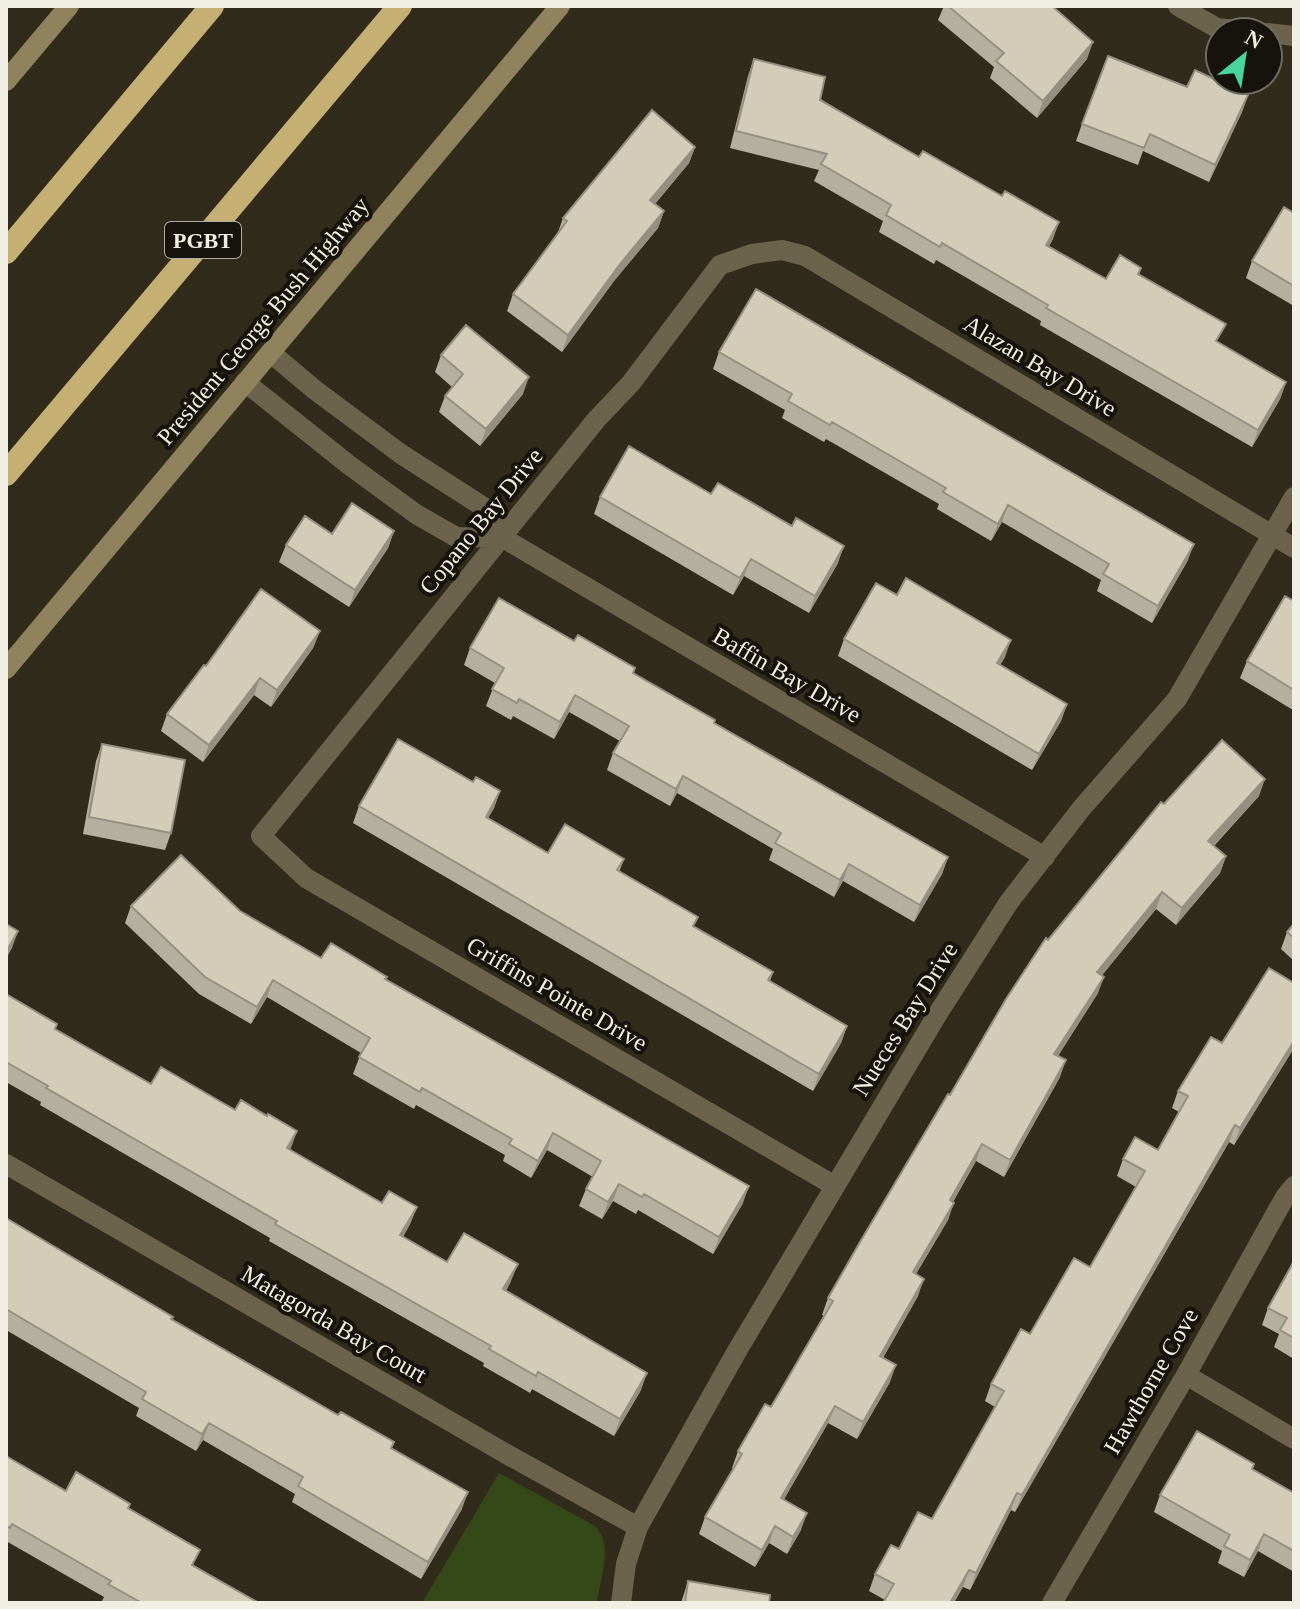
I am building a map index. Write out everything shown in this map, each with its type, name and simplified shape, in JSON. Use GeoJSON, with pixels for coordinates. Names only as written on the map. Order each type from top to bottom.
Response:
{"type":"FeatureCollection","features":[{"type":"Feature","properties":{"kind":"highway"},"geometry":{"type":"LineString","coordinates":[[6,252],[212,6]]}},
{"type":"Feature","properties":{"kind":"highway","name":"PGBT"},"geometry":{"type":"LineString","coordinates":[[6,474],[400,6]]}},
{"type":"Feature","properties":{"kind":"main road"},"geometry":{"type":"LineString","coordinates":[[6,81],[69,6]]}},
{"type":"Feature","properties":{"kind":"main road","name":"President George Bush Highway"},"geometry":{"type":"LineString","coordinates":[[6,669],[560,6]]}},
{"type":"Feature","properties":{"kind":"street"},"geometry":{"type":"LineString","coordinates":[[1178,6],[1204,21]]}},
{"type":"Feature","properties":{"kind":"street","name":"Alazan Bay Drive"},"geometry":{"type":"LineString","coordinates":[[752,254],[782,250],[805,256],[1294,548]]}},
{"type":"Feature","properties":{"kind":"street","name":"Copano Bay Drive"},"geometry":{"type":"LineString","coordinates":[[261,836],[596,420],[631,383],[720,265],[752,254]]}},
{"type":"Feature","properties":{"kind":"street","name":"Baffin Bay Drive"},"geometry":{"type":"LineString","coordinates":[[271,353],[401,454],[485,508],[503,538],[1045,857]]}},
{"type":"Feature","properties":{"kind":"street","name":"Baffin Bay Drive"},"geometry":{"type":"LineString","coordinates":[[245,382],[416,514],[456,537],[503,538]]}},
{"type":"Feature","properties":{"kind":"street","name":"Nueces Bay Drive"},"geometry":{"type":"LineString","coordinates":[[621,1603],[626,1564],[638,1527],[737,1351],[937,1015],[1009,902],[1081,809],[1177,699],[1294,497]]}},
{"type":"Feature","properties":{"kind":"street","name":"Griffins Pointe Drive"},"geometry":{"type":"LineString","coordinates":[[261,836],[306,878],[835,1186]]}},
{"type":"Feature","properties":{"kind":"street","name":"Matagorda Bay Court"},"geometry":{"type":"LineString","coordinates":[[6,1164],[638,1527]]}},
{"type":"Feature","properties":{"kind":"street","name":"Hawthorne Cove"},"geometry":{"type":"LineString","coordinates":[[1052,1603],[1294,1186]]}},
{"type":"Feature","properties":{"kind":"street"},"geometry":{"type":"LineString","coordinates":[[1186,1375],[1294,1439]]}},
{"type":"Feature","properties":{"kind":"green space"},"geometry":{"type":"Polygon","coordinates":[[[499,1473],[595,1526],[601,1534],[605,1552],[597,1603],[422,1603],[499,1473]]]}},
{"type":"Feature","properties":{"kind":"building"},"geometry":{"type":"Polygon","coordinates":[[[948,6],[1052,6],[1093,42],[1043,101],[996,61],[1004,53],[948,6]]]}},
{"type":"Feature","properties":{"kind":"building"},"geometry":{"type":"Polygon","coordinates":[[[1108,56],[1187,87],[1195,70],[1204,74],[1204,96],[1248,96],[1215,165],[1150,134],[1144,148],[1082,124],[1108,56]]]}},
{"type":"Feature","properties":{"kind":"building"},"geometry":{"type":"Polygon","coordinates":[[[754,59],[825,77],[820,100],[919,157],[923,151],[1002,196],[1005,191],[1059,222],[1046,245],[1106,279],[1120,255],[1141,268],[1138,274],[1226,324],[1216,341],[1286,382],[1258,430],[1046,308],[1048,305],[942,243],[940,247],[886,215],[891,205],[821,164],[827,154],[736,131],[754,59]]]}},
{"type":"Feature","properties":{"kind":"building"},"geometry":{"type":"Polygon","coordinates":[[[652,110],[695,147],[650,200],[664,211],[568,335],[513,294],[567,221],[563,218],[652,110]]]}},
{"type":"Feature","properties":{"kind":"building"},"geometry":{"type":"Polygon","coordinates":[[[1284,207],[1294,213],[1294,286],[1252,261],[1284,207]]]}},
{"type":"Feature","properties":{"kind":"building"},"geometry":{"type":"Polygon","coordinates":[[[756,289],[1194,544],[1158,606],[1103,574],[1109,564],[1008,505],[998,524],[943,492],[946,488],[832,422],[830,425],[788,401],[792,394],[719,352],[756,289]]]}},
{"type":"Feature","properties":{"kind":"building"},"geometry":{"type":"Polygon","coordinates":[[[466,325],[529,377],[486,429],[445,396],[463,374],[441,355],[466,325]]]}},
{"type":"Feature","properties":{"kind":"building"},"geometry":{"type":"Polygon","coordinates":[[[629,446],[711,494],[718,483],[792,526],[796,518],[844,546],[815,596],[751,559],[740,578],[600,497],[629,446]]]}},
{"type":"Feature","properties":{"kind":"building"},"geometry":{"type":"Polygon","coordinates":[[[352,503],[394,531],[355,590],[286,545],[305,516],[332,534],[352,503]]]}},
{"type":"Feature","properties":{"kind":"building"},"geometry":{"type":"Polygon","coordinates":[[[906,578],[1011,640],[997,663],[1067,704],[1039,754],[844,639],[876,583],[897,595],[906,578]]]}},
{"type":"Feature","properties":{"kind":"building"},"geometry":{"type":"Polygon","coordinates":[[[261,589],[320,631],[277,690],[260,678],[209,745],[167,714],[261,589]]]}},
{"type":"Feature","properties":{"kind":"building"},"geometry":{"type":"Polygon","coordinates":[[[1285,596],[1294,601],[1294,690],[1247,661],[1285,596]]]}},
{"type":"Feature","properties":{"kind":"building"},"geometry":{"type":"Polygon","coordinates":[[[499,598],[574,641],[578,635],[635,668],[633,673],[715,720],[714,723],[948,857],[920,905],[849,864],[840,880],[775,843],[781,833],[683,776],[676,789],[613,753],[629,726],[575,695],[560,722],[519,699],[517,703],[492,689],[504,668],[470,648],[499,598]]]}},
{"type":"Feature","properties":{"kind":"building"},"geometry":{"type":"Polygon","coordinates":[[[398,739],[473,782],[476,777],[500,791],[486,817],[548,853],[565,824],[624,859],[617,870],[698,917],[693,926],[773,972],[768,980],[847,1026],[819,1074],[359,806],[398,739]]]}},
{"type":"Feature","properties":{"kind":"building"},"geometry":{"type":"Polygon","coordinates":[[[1222,740],[1265,779],[1208,841],[1226,856],[1182,908],[1162,892],[1097,972],[1104,977],[1054,1054],[1066,1060],[1010,1160],[982,1144],[950,1200],[954,1203],[913,1272],[924,1279],[880,1356],[896,1365],[863,1422],[835,1406],[781,1498],[807,1513],[793,1537],[775,1526],[762,1550],[705,1517],[742,1454],[738,1451],[765,1404],[771,1407],[833,1301],[828,1298],[860,1242],[1046,938],[1048,940],[1161,802],[1164,804],[1222,740]]]}},
{"type":"Feature","properties":{"kind":"building"},"geometry":{"type":"Polygon","coordinates":[[[102,744],[185,760],[171,833],[89,817],[102,744]]]}},
{"type":"Feature","properties":{"kind":"building"},"geometry":{"type":"Polygon","coordinates":[[[181,855],[240,911],[321,958],[331,943],[387,977],[385,979],[749,1186],[719,1237],[644,1194],[642,1197],[619,1184],[608,1202],[586,1189],[601,1161],[553,1133],[538,1161],[509,1144],[512,1139],[422,1088],[420,1092],[359,1057],[370,1038],[273,980],[257,1007],[205,977],[131,906],[181,855]]]}},
{"type":"Feature","properties":{"kind":"building"},"geometry":{"type":"Polygon","coordinates":[[[6,924],[18,931],[6,952],[6,924]]]}},
{"type":"Feature","properties":{"kind":"building"},"geometry":{"type":"Polygon","coordinates":[[[1294,924],[1294,938],[1287,932],[1294,924]]]}},
{"type":"Feature","properties":{"kind":"building"},"geometry":{"type":"Polygon","coordinates":[[[1269,968],[1294,983],[1294,1041],[1240,1128],[1235,1125],[1022,1495],[1017,1493],[976,1573],[969,1570],[950,1603],[883,1603],[894,1584],[875,1574],[891,1545],[899,1549],[918,1512],[932,1519],[1004,1391],[991,1384],[1021,1329],[1030,1334],[1074,1258],[1090,1267],[1145,1171],[1123,1159],[1135,1137],[1158,1150],[1188,1096],[1178,1091],[1211,1037],[1222,1043],[1269,968]]]}},
{"type":"Feature","properties":{"kind":"building"},"geometry":{"type":"Polygon","coordinates":[[[6,994],[57,1024],[55,1029],[151,1084],[161,1067],[235,1110],[241,1100],[297,1131],[287,1148],[382,1203],[389,1191],[417,1207],[400,1235],[447,1262],[464,1233],[518,1264],[503,1289],[647,1373],[620,1419],[538,1372],[536,1376],[489,1349],[491,1346],[275,1224],[277,1221],[6,1062],[6,994]]]}},
{"type":"Feature","properties":{"kind":"building"},"geometry":{"type":"Polygon","coordinates":[[[6,1218],[173,1317],[171,1319],[338,1415],[341,1412],[394,1442],[391,1448],[468,1492],[428,1562],[298,1486],[303,1477],[209,1423],[202,1434],[142,1399],[146,1392],[6,1309],[6,1218]]]}},
{"type":"Feature","properties":{"kind":"building"},"geometry":{"type":"Polygon","coordinates":[[[1294,1261],[1294,1338],[1280,1330],[1287,1318],[1268,1308],[1294,1261]]]}},
{"type":"Feature","properties":{"kind":"building"},"geometry":{"type":"Polygon","coordinates":[[[1197,1431],[1254,1464],[1252,1469],[1294,1493],[1294,1551],[1264,1534],[1250,1560],[1224,1546],[1230,1535],[1160,1495],[1197,1431]]]}},
{"type":"Feature","properties":{"kind":"building"},"geometry":{"type":"Polygon","coordinates":[[[6,1456],[66,1491],[76,1472],[130,1504],[128,1508],[200,1550],[192,1565],[259,1603],[142,1603],[108,1584],[111,1581],[12,1524],[10,1528],[6,1525],[6,1456]]]}},
{"type":"Feature","properties":{"kind":"building"},"geometry":{"type":"Polygon","coordinates":[[[688,1581],[770,1595],[769,1603],[685,1603],[688,1581]]]}}]}
